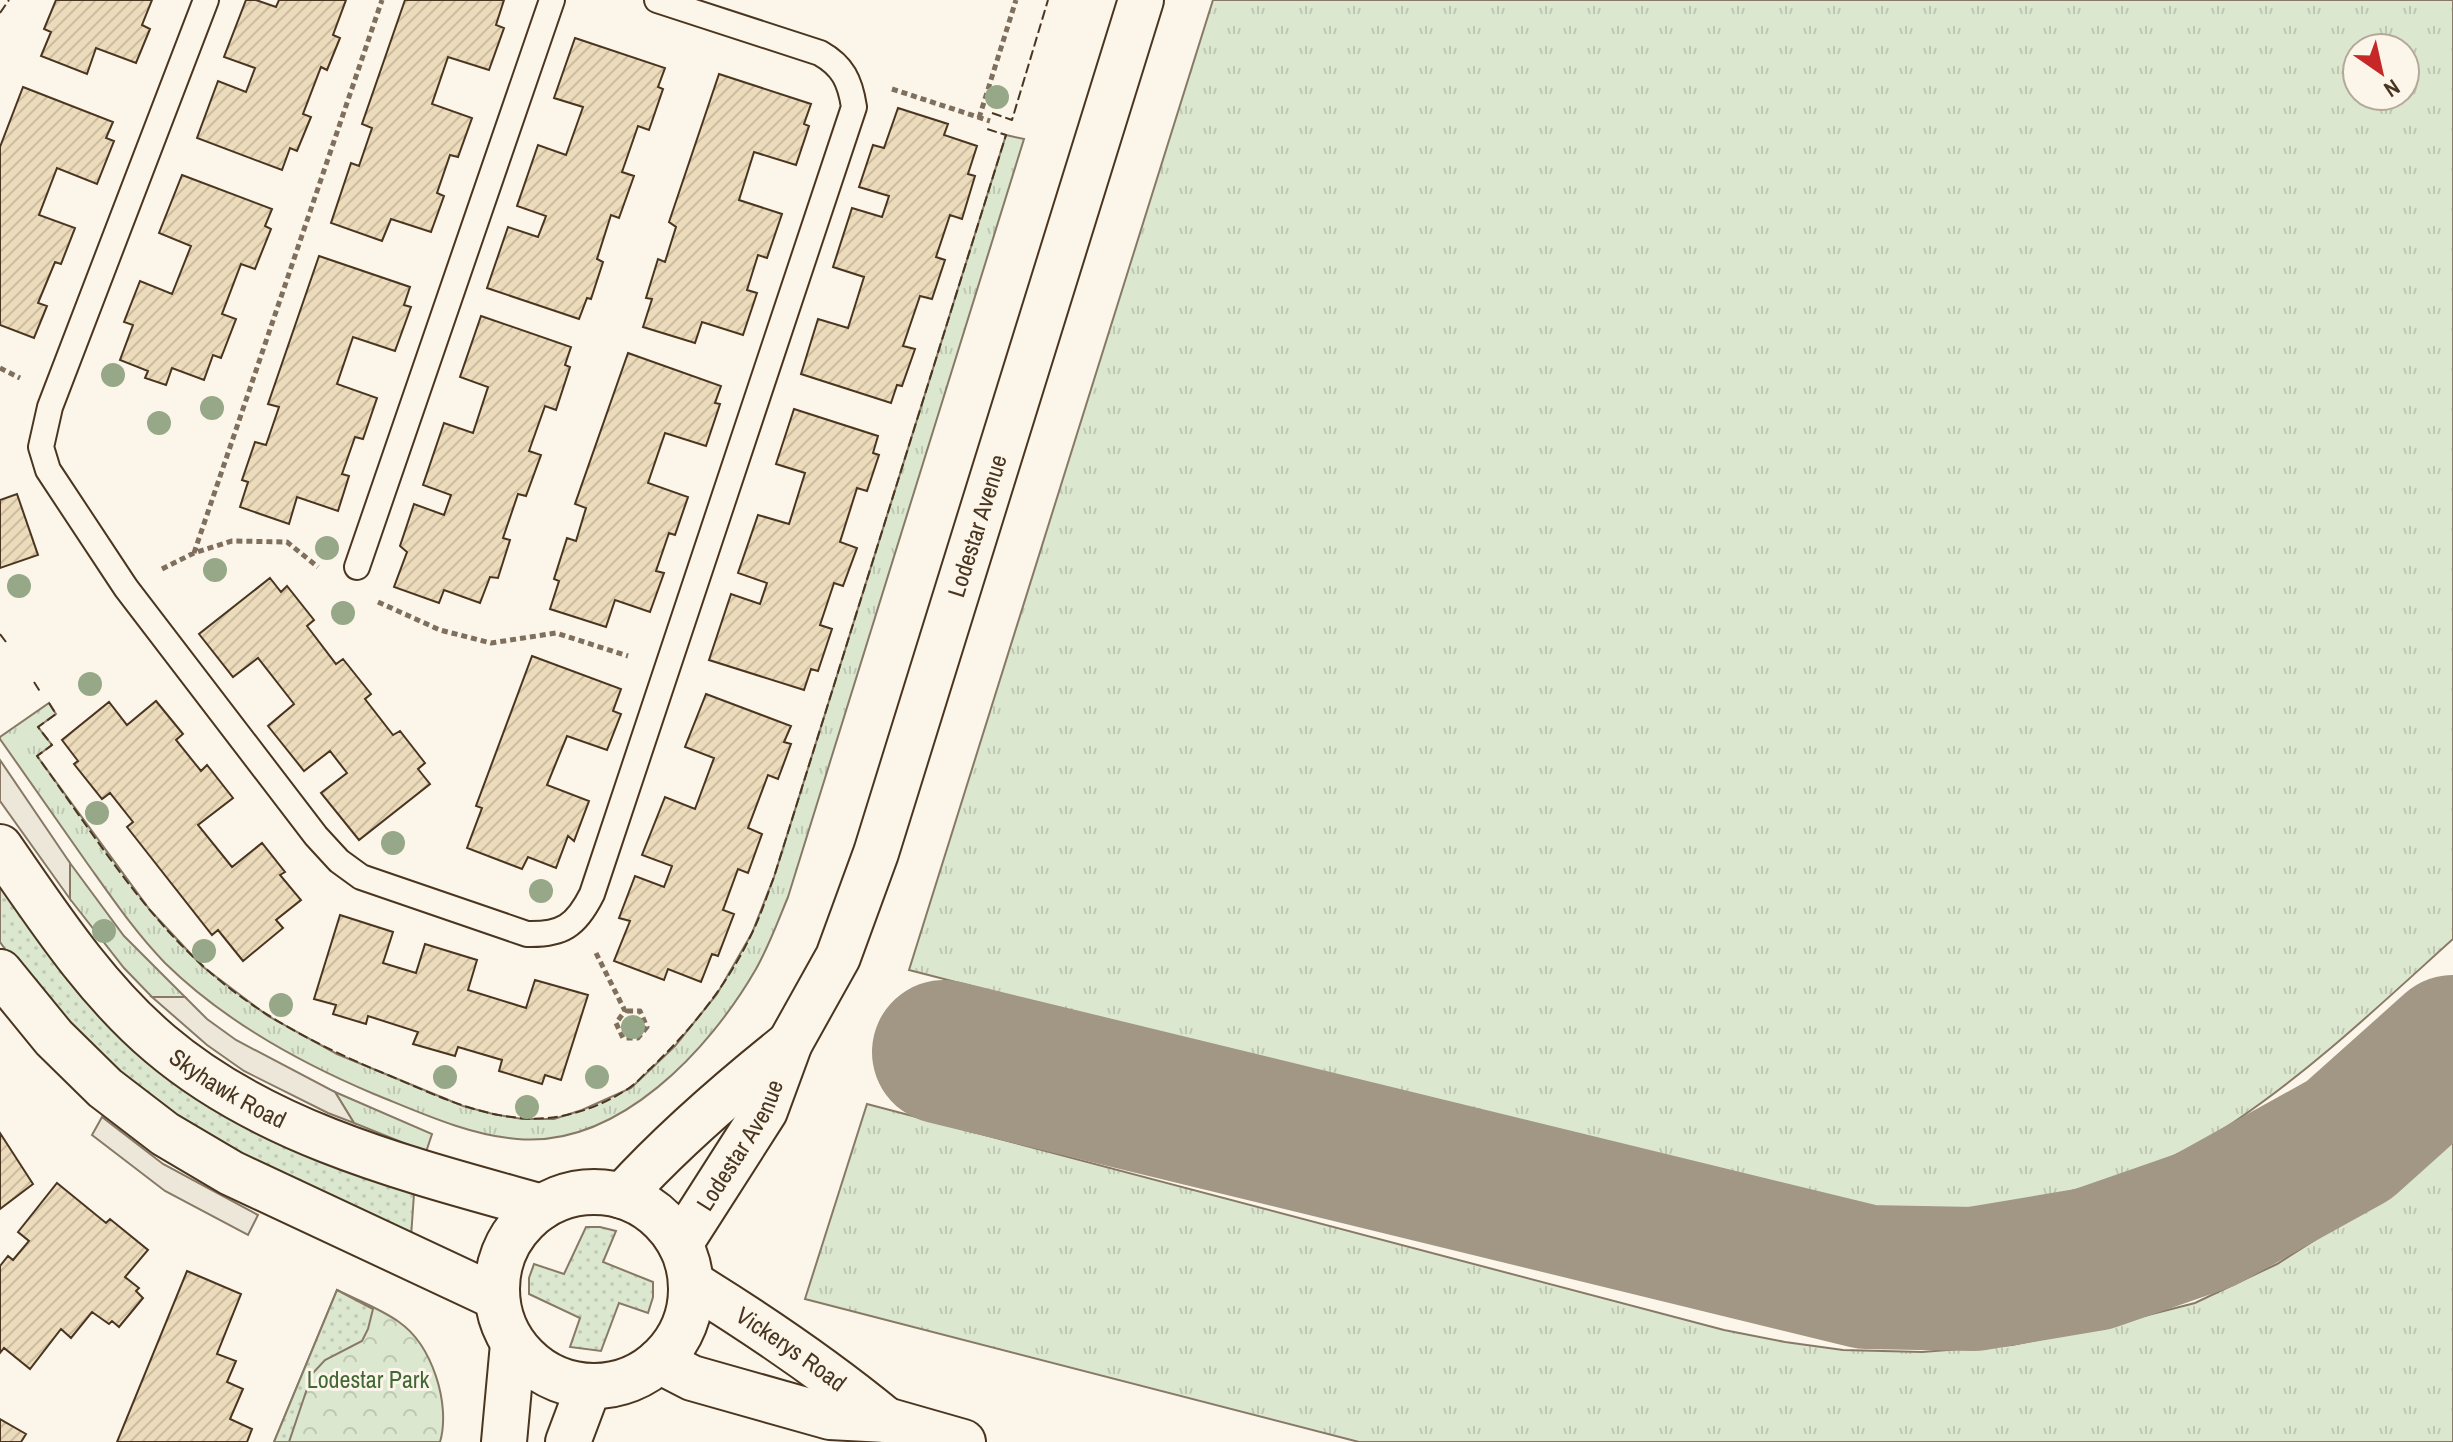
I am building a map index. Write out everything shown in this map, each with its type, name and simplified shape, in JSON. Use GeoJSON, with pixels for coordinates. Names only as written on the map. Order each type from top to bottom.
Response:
{"type":"FeatureCollection","features":[{"type":"Feature","properties":{"kind":"street","name":"Lodestar Avenue"},"geometry":{"type":"LineString","coordinates":[[686,1264],[765,1111],[790,1043],[838,957],[876,853],[1141,0]]}},
{"type":"Feature","properties":{"kind":"street","name":"Skyhawk Road"},"geometry":{"type":"LineString","coordinates":[[0,847],[59,933],[104,989],[160,1044],[221,1087],[271,1117],[333,1141],[435,1178],[542,1207]]}},
{"type":"Feature","properties":{"kind":"street"},"geometry":{"type":"LineString","coordinates":[[0,972],[54,1038],[105,1088],[165,1134],[231,1173],[496,1297]]}},
{"type":"Feature","properties":{"kind":"street","name":"Lodestar Avenue"},"geometry":{"type":"LineString","coordinates":[[622,1196],[647,1168],[736,1086],[790,1043]]}},
{"type":"Feature","properties":{"kind":"street"},"geometry":{"type":"LineString","coordinates":[[595,1192],[622,1196],[656,1214],[686,1264],[689,1313],[677,1339],[659,1361],[638,1376],[615,1384],[589,1386],[557,1380],[533,1365],[513,1344],[502,1321],[496,1297],[498,1271],[506,1246],[521,1224],[542,1207],[567,1195],[595,1192]]}},
{"type":"Feature","properties":{"kind":"street","name":"Vickerys Road"},"geometry":{"type":"LineString","coordinates":[[686,1264],[886,1420]]}},
{"type":"Feature","properties":{"kind":"street"},"geometry":{"type":"LineString","coordinates":[[504,1442],[513,1344]]}},
{"type":"Feature","properties":{"kind":"street","name":"Vickerys Road"},"geometry":{"type":"LineString","coordinates":[[659,1361],[692,1378],[830,1417],[886,1420],[963,1442]]}},
{"type":"Feature","properties":{"kind":"street"},"geometry":{"type":"LineString","coordinates":[[568,1442],[589,1386]]}},
{"type":"Feature","properties":{"kind":"lane"},"geometry":{"type":"LineString","coordinates":[[206,0],[50,407],[41,447],[48,470],[126,588],[316,836],[339,861],[361,877],[527,934],[550,935],[570,925],[592,894],[854,107],[851,86],[845,73],[820,53],[657,0]]}},
{"type":"Feature","properties":{"kind":"lane"},"geometry":{"type":"LineString","coordinates":[[357,567],[552,0]]}},
{"type":"Feature","properties":{"kind":"path"},"geometry":{"type":"LineString","coordinates":[[194,553],[382,0]]}},
{"type":"Feature","properties":{"kind":"path"},"geometry":{"type":"LineString","coordinates":[[979,118],[1016,0]]}},
{"type":"Feature","properties":{"kind":"path"},"geometry":{"type":"LineString","coordinates":[[845,73],[990,121]]}},
{"type":"Feature","properties":{"kind":"path"},"geometry":{"type":"LineString","coordinates":[[126,588],[194,553],[232,541],[287,542],[321,569]]}},
{"type":"Feature","properties":{"kind":"path"},"geometry":{"type":"LineString","coordinates":[[374,601],[440,630],[491,643],[556,633],[667,669]]}},
{"type":"Feature","properties":{"kind":"path"},"geometry":{"type":"LineString","coordinates":[[578,917],[625,1011]]}},
{"type":"Feature","properties":{"kind":"path"},"geometry":{"type":"LineString","coordinates":[[625,1011],[640,1011],[647,1027],[638,1038],[623,1038],[616,1023],[625,1011]]}},
{"type":"Feature","properties":{"kind":"green space"},"geometry":{"type":"Polygon","coordinates":[[[1213,0],[2453,0],[2453,939],[2319,1058],[2263,1102],[2202,1141],[2133,1173],[2096,1185],[2020,1202],[1945,1210],[1860,1206],[1776,1193],[909,970],[1213,0]]]}},
{"type":"Feature","properties":{"kind":"green space"},"geometry":{"type":"Polygon","coordinates":[[[1006,135],[1024,139],[788,897],[756,969],[737,1000],[687,1060],[658,1087],[625,1110],[591,1127],[555,1138],[499,1137],[426,1115],[290,1054],[237,1022],[165,963],[115,902],[0,739],[49,703],[56,714],[38,727],[52,745],[37,756],[150,910],[202,966],[268,1016],[337,1054],[463,1106],[522,1119],[554,1119],[631,1088],[675,1046],[717,994],[752,933],[774,877],[1006,135]]]}},
{"type":"Feature","properties":{"kind":"green space"},"geometry":{"type":"Polygon","coordinates":[[[70,863],[124,936],[185,997],[152,997],[124,968],[70,899],[70,863]]]}},
{"type":"Feature","properties":{"kind":"green space"},"geometry":{"type":"Polygon","coordinates":[[[0,879],[284,1142],[414,1194],[411,1237],[301,1190],[140,1095],[30,984],[0,942],[0,879]]]}},
{"type":"Feature","properties":{"kind":"green space"},"geometry":{"type":"Polygon","coordinates":[[[335,1092],[432,1134],[426,1152],[354,1123],[335,1092]]]}},
{"type":"Feature","properties":{"kind":"green space"},"geometry":{"type":"Polygon","coordinates":[[[867,1104],[1724,1330],[1843,1350],[1922,1352],[2012,1345],[2195,1303],[2277,1264],[2362,1210],[2453,1129],[2453,1442],[1359,1442],[805,1299],[867,1104]]]}},
{"type":"Feature","properties":{"kind":"green space"},"geometry":{"type":"Polygon","coordinates":[[[586,1227],[616,1231],[603,1262],[653,1282],[648,1313],[619,1303],[601,1351],[570,1347],[580,1318],[529,1294],[529,1278],[534,1264],[564,1274],[586,1227]]]}},
{"type":"Feature","properties":{"kind":"green space","name":"Lodestar Park"},"geometry":{"type":"Polygon","coordinates":[[[337,1290],[392,1317],[411,1332],[421,1345],[441,1393],[443,1427],[440,1442],[274,1442],[337,1290]]]}},
{"type":"Feature","properties":{"kind":"green space"},"geometry":{"type":"Polygon","coordinates":[[[337,1290],[373,1309],[368,1329],[362,1341],[325,1360],[312,1374],[289,1442],[274,1442],[337,1290]]]}},
{"type":"Feature","properties":{"kind":"shaded area"},"geometry":{"type":"Polygon","coordinates":[[[0,760],[70,863],[70,899],[0,801],[0,760]]]}},
{"type":"Feature","properties":{"kind":"shaded area"},"geometry":{"type":"Polygon","coordinates":[[[152,997],[185,997],[207,1019],[236,1040],[335,1092],[354,1123],[244,1071],[207,1045],[152,997]]]}},
{"type":"Feature","properties":{"kind":"shaded area"},"geometry":{"type":"Polygon","coordinates":[[[102,1117],[163,1164],[258,1215],[248,1235],[165,1191],[92,1135],[102,1117]]]}},
{"type":"Feature","properties":{"kind":"building"},"geometry":{"type":"Polygon","coordinates":[[[56,0],[152,0],[142,25],[150,29],[136,63],[96,48],[87,74],[41,56],[51,32],[44,29],[56,0]]]}},
{"type":"Feature","properties":{"kind":"building"},"geometry":{"type":"Polygon","coordinates":[[[246,0],[276,7],[279,0],[346,0],[333,35],[340,38],[327,70],[321,67],[303,114],[311,117],[297,151],[290,148],[282,170],[197,138],[218,81],[246,92],[255,68],[224,57],[246,0]]]}},
{"type":"Feature","properties":{"kind":"building"},"geometry":{"type":"Polygon","coordinates":[[[405,0],[504,0],[496,25],[504,28],[489,70],[448,57],[432,104],[472,118],[458,157],[450,155],[437,193],[444,196],[431,232],[391,219],[382,241],[331,223],[351,163],[359,166],[372,128],[362,124],[405,0]]]}},
{"type":"Feature","properties":{"kind":"building"},"geometry":{"type":"Polygon","coordinates":[[[575,38],[665,68],[658,87],[663,89],[649,130],[638,126],[622,172],[634,176],[619,218],[611,215],[597,259],[603,262],[591,299],[587,298],[579,319],[487,288],[508,227],[538,237],[546,216],[517,206],[538,145],[566,155],[583,107],[554,98],[575,38]]]}},
{"type":"Feature","properties":{"kind":"building"},"geometry":{"type":"Polygon","coordinates":[[[719,74],[811,104],[804,124],[809,126],[796,165],[754,152],[739,200],[782,214],[767,258],[758,255],[747,290],[757,293],[743,335],[702,322],[695,343],[643,327],[652,299],[646,298],[658,259],[665,262],[676,227],[669,222],[719,74]]]}},
{"type":"Feature","properties":{"kind":"building"},"geometry":{"type":"Polygon","coordinates":[[[23,87],[113,122],[106,138],[114,141],[97,184],[57,168],[39,215],[75,228],[61,264],[55,262],[38,303],[47,306],[34,338],[0,325],[0,147],[23,87]]]}},
{"type":"Feature","properties":{"kind":"building"},"geometry":{"type":"Polygon","coordinates":[[[898,108],[948,124],[944,135],[977,146],[968,174],[975,176],[962,219],[950,215],[936,257],[945,260],[932,299],[920,296],[903,346],[915,349],[902,386],[897,385],[891,403],[801,374],[818,319],[848,328],[864,277],[833,267],[852,208],[882,217],[889,196],[859,187],[873,145],[884,148],[898,108]]]}},
{"type":"Feature","properties":{"kind":"building"},"geometry":{"type":"Polygon","coordinates":[[[182,175],[272,209],[265,226],[271,229],[255,269],[241,264],[222,314],[236,319],[221,358],[213,355],[204,380],[172,368],[166,385],[145,378],[148,371],[120,360],[133,325],[124,322],[140,281],[172,294],[191,246],[159,233],[182,175]]]}},
{"type":"Feature","properties":{"kind":"building"},"geometry":{"type":"Polygon","coordinates":[[[319,256],[410,287],[404,305],[411,307],[395,351],[353,337],[337,384],[377,398],[363,439],[355,437],[342,474],[349,476],[338,511],[297,497],[289,524],[240,507],[248,482],[242,480],[255,442],[266,445],[279,407],[268,404],[319,256]]]}},
{"type":"Feature","properties":{"kind":"building"},"geometry":{"type":"Polygon","coordinates":[[[481,316],[571,347],[565,365],[570,367],[556,410],[545,406],[529,451],[541,455],[526,496],[518,494],[503,538],[510,540],[498,578],[490,577],[480,603],[444,590],[439,603],[394,587],[407,552],[400,546],[414,504],[444,515],[451,495],[423,485],[444,423],[473,433],[488,387],[460,377],[481,316]]]}},
{"type":"Feature","properties":{"kind":"building"},"geometry":{"type":"Polygon","coordinates":[[[628,353],[721,386],[715,403],[720,404],[706,446],[665,433],[648,483],[688,497],[675,535],[669,533],[656,571],[664,573],[650,612],[615,600],[606,627],[550,609],[559,581],[554,579],[567,538],[576,541],[586,508],[575,504],[628,353]]]}},
{"type":"Feature","properties":{"kind":"building"},"geometry":{"type":"Polygon","coordinates":[[[794,409],[878,436],[873,453],[879,455],[867,491],[857,488],[840,542],[857,548],[843,586],[834,583],[820,625],[832,629],[818,671],[811,669],[804,690],[709,660],[731,594],[760,604],[767,583],[738,573],[758,515],[789,524],[805,473],[776,464],[794,409]]]}},
{"type":"Feature","properties":{"kind":"building"},"geometry":{"type":"Polygon","coordinates":[[[17,494],[38,555],[0,568],[0,500],[17,494]]]}},
{"type":"Feature","properties":{"kind":"building"},"geometry":{"type":"Polygon","coordinates":[[[270,578],[281,592],[287,586],[314,620],[307,626],[336,664],[343,659],[371,694],[365,699],[393,735],[400,731],[425,763],[418,769],[430,784],[359,840],[321,793],[347,773],[330,751],[304,771],[268,726],[294,704],[258,658],[233,677],[199,634],[270,578]]]}},
{"type":"Feature","properties":{"kind":"building"},"geometry":{"type":"Polygon","coordinates":[[[532,656],[621,689],[613,711],[621,714],[607,750],[567,736],[547,785],[589,801],[574,841],[568,836],[556,868],[528,857],[522,869],[467,848],[482,808],[476,806],[532,656]]]}},
{"type":"Feature","properties":{"kind":"building"},"geometry":{"type":"Polygon","coordinates":[[[706,694],[791,726],[784,742],[791,744],[778,779],[768,775],[748,828],[762,834],[748,873],[738,869],[723,910],[734,914],[718,956],[712,954],[701,982],[668,969],[664,980],[614,961],[630,921],[619,918],[635,876],[664,887],[672,866],[642,855],[665,797],[695,809],[714,758],[685,747],[706,694]]]}},
{"type":"Feature","properties":{"kind":"building"},"geometry":{"type":"Polygon","coordinates":[[[156,701],[183,734],[176,740],[201,771],[207,765],[233,798],[198,825],[232,867],[262,843],[285,872],[280,875],[301,900],[276,920],[283,928],[243,961],[218,930],[212,935],[127,827],[133,822],[110,793],[102,799],[74,764],[78,761],[62,740],[109,702],[127,725],[156,701]]]}},
{"type":"Feature","properties":{"kind":"building"},"geometry":{"type":"Polygon","coordinates":[[[340,915],[393,932],[383,963],[416,973],[425,944],[477,960],[468,990],[526,1008],[535,980],[588,995],[561,1080],[545,1075],[542,1084],[499,1071],[502,1060],[458,1047],[455,1056],[413,1044],[418,1032],[368,1016],[366,1024],[333,1014],[336,1005],[314,999],[340,915]]]}},
{"type":"Feature","properties":{"kind":"building"},"geometry":{"type":"Polygon","coordinates":[[[0,1133],[33,1184],[0,1209],[0,1133]]]}},
{"type":"Feature","properties":{"kind":"building"},"geometry":{"type":"Polygon","coordinates":[[[57,1183],[106,1223],[110,1219],[148,1250],[125,1277],[139,1288],[136,1291],[143,1298],[119,1327],[92,1312],[71,1338],[61,1329],[30,1369],[4,1348],[0,1353],[0,1266],[8,1256],[13,1260],[29,1241],[18,1232],[57,1183]]]}},
{"type":"Feature","properties":{"kind":"building"},"geometry":{"type":"Polygon","coordinates":[[[187,1271],[241,1294],[217,1354],[236,1361],[227,1382],[243,1389],[230,1419],[252,1429],[247,1442],[117,1442],[187,1271]]]}},
{"type":"Feature","properties":{"kind":"building"},"geometry":{"type":"Polygon","coordinates":[[[0,1419],[26,1434],[21,1442],[0,1442],[0,1419]]]}},
{"type":"Feature","properties":{"kind":"taxiway"},"geometry":{"type":"LineString","coordinates":[[944,1052],[1867,1277],[1974,1279],[2093,1259],[2205,1220],[2349,1140],[2453,1047]]}},
{"type":"Feature","properties":{"kind":"fence"},"geometry":{"type":"LineString","coordinates":[[0,13],[9,0]]}},
{"type":"Feature","properties":{"kind":"fence"},"geometry":{"type":"LineString","coordinates":[[992,113],[1012,120],[1048,0]]}},
{"type":"Feature","properties":{"kind":"fence"},"geometry":{"type":"LineString","coordinates":[[49,703],[56,714],[38,727],[52,745],[37,756],[156,918],[202,965],[267,1014],[339,1053],[436,1095],[503,1116],[534,1119],[563,1116],[591,1108],[635,1084],[695,1022],[732,970],[755,926],[774,877],[1006,135],[987,129]]}},
{"type":"Feature","properties":{"kind":"fence"},"geometry":{"type":"LineString","coordinates":[[0,634],[6,642]]}},
{"type":"Feature","properties":{"kind":"fence"},"geometry":{"type":"LineString","coordinates":[[34,682],[41,693]]}}]}
